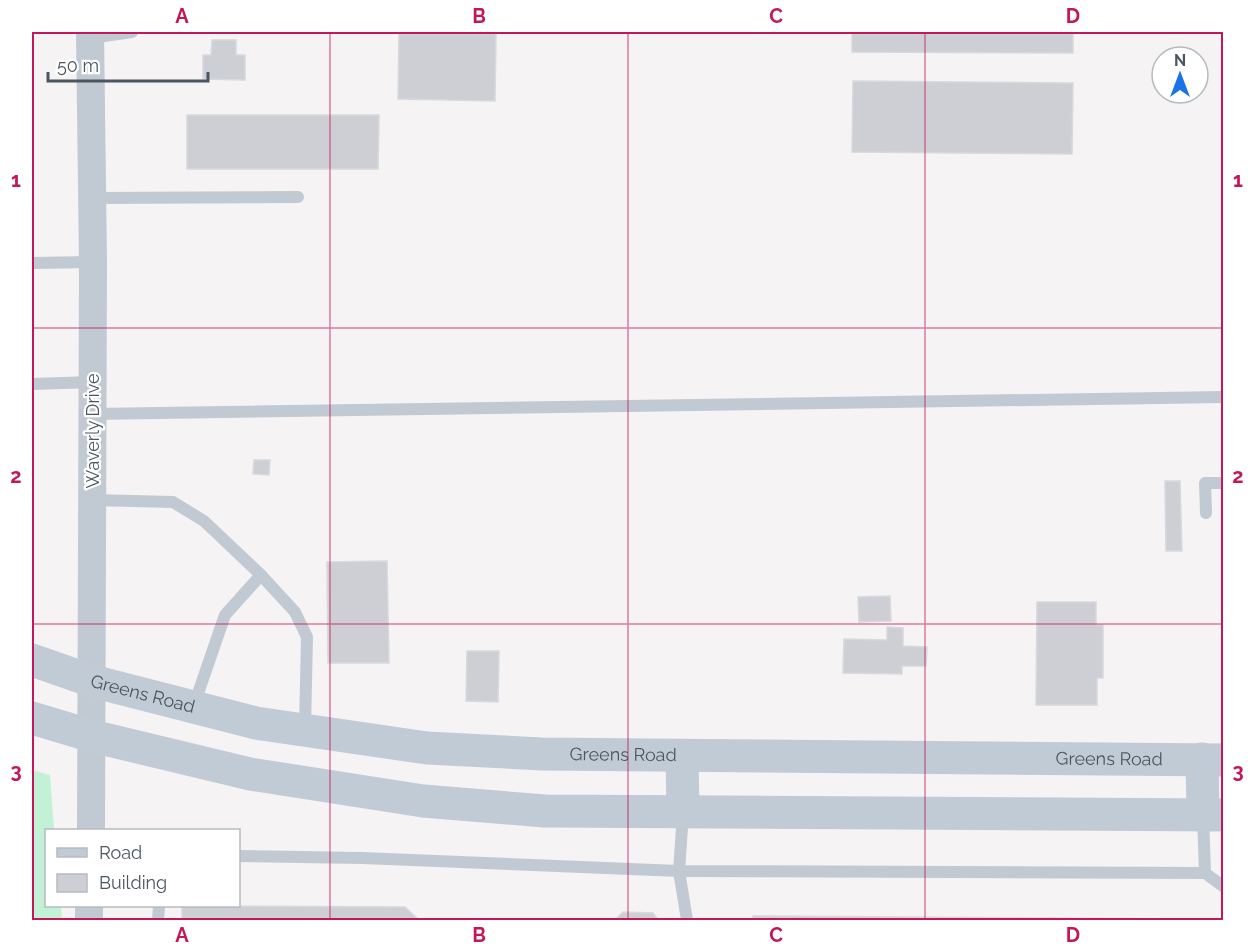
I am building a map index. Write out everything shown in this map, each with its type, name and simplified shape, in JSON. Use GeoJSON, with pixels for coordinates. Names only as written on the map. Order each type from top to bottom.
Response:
{"type":"FeatureCollection","features":[{"type":"Feature","properties":{"kind":"main road","name":"Greens Road"},"geometry":{"type":"LineString","coordinates":[[32,660],[92,681],[256,723],[427,748],[542,754],[1213,760]]}},
{"type":"Feature","properties":{"kind":"main road"},"geometry":{"type":"LineString","coordinates":[[32,718],[93,736],[250,774],[423,801],[545,811],[1213,815],[1213,760]]}},
{"type":"Feature","properties":{"kind":"main road"},"geometry":{"type":"LineString","coordinates":[[682,756],[683,812]]}},
{"type":"Feature","properties":{"kind":"street","name":"Waverly Drive"},"geometry":{"type":"LineString","coordinates":[[90,35],[93,262],[91,829]]}},
{"type":"Feature","properties":{"kind":"lane"},"geometry":{"type":"LineString","coordinates":[[90,35],[132,32]]}},
{"type":"Feature","properties":{"kind":"lane"},"geometry":{"type":"LineString","coordinates":[[92,198],[298,197]]}},
{"type":"Feature","properties":{"kind":"lane"},"geometry":{"type":"LineString","coordinates":[[32,263],[93,262]]}},
{"type":"Feature","properties":{"kind":"lane"},"geometry":{"type":"LineString","coordinates":[[32,384],[93,382]]}},
{"type":"Feature","properties":{"kind":"lane"},"geometry":{"type":"LineString","coordinates":[[93,414],[1224,397]]}},
{"type":"Feature","properties":{"kind":"lane"},"geometry":{"type":"LineString","coordinates":[[1206,513],[1205,483],[1224,483]]}},
{"type":"Feature","properties":{"kind":"lane"},"geometry":{"type":"LineString","coordinates":[[93,500],[172,502],[204,521],[261,575],[295,612],[307,637],[305,730]]}},
{"type":"Feature","properties":{"kind":"lane"},"geometry":{"type":"LineString","coordinates":[[193,707],[225,615],[261,575]]}},
{"type":"Feature","properties":{"kind":"lane"},"geometry":{"type":"LineString","coordinates":[[683,812],[679,871],[687,921]]}},
{"type":"Feature","properties":{"kind":"lane"},"geometry":{"type":"LineString","coordinates":[[1205,873],[1213,815]]}},
{"type":"Feature","properties":{"kind":"lane"},"geometry":{"type":"LineString","coordinates":[[240,856],[362,858],[679,871],[1205,873],[1224,887]]}},
{"type":"Feature","properties":{"kind":"green space"},"geometry":{"type":"Polygon","coordinates":[[[32,770],[50,775],[54,829],[45,829],[45,907],[61,907],[62,920],[32,920],[32,770]]]}},
{"type":"Feature","properties":{"kind":"building"},"geometry":{"type":"Polygon","coordinates":[[[399,32],[496,32],[495,101],[398,99],[399,32]]]}},
{"type":"Feature","properties":{"kind":"building"},"geometry":{"type":"Polygon","coordinates":[[[852,32],[1073,32],[1073,53],[852,52],[852,32]]]}},
{"type":"Feature","properties":{"kind":"building"},"geometry":{"type":"Polygon","coordinates":[[[212,40],[236,40],[236,55],[245,55],[245,80],[203,79],[203,55],[211,55],[212,40]]]}},
{"type":"Feature","properties":{"kind":"building"},"geometry":{"type":"Polygon","coordinates":[[[853,81],[1073,83],[1072,154],[852,152],[853,81]]]}},
{"type":"Feature","properties":{"kind":"building"},"geometry":{"type":"Polygon","coordinates":[[[187,115],[379,115],[378,169],[187,169],[187,115]]]}},
{"type":"Feature","properties":{"kind":"building"},"geometry":{"type":"Polygon","coordinates":[[[254,460],[270,460],[269,475],[253,474],[254,460]]]}},
{"type":"Feature","properties":{"kind":"building"},"geometry":{"type":"Polygon","coordinates":[[[1165,481],[1180,481],[1182,551],[1166,551],[1165,481]]]}},
{"type":"Feature","properties":{"kind":"building"},"geometry":{"type":"Polygon","coordinates":[[[387,561],[389,663],[328,663],[327,562],[387,561]]]}},
{"type":"Feature","properties":{"kind":"building"},"geometry":{"type":"Polygon","coordinates":[[[890,596],[891,621],[859,622],[858,597],[890,596]]]}},
{"type":"Feature","properties":{"kind":"building"},"geometry":{"type":"Polygon","coordinates":[[[1037,602],[1096,602],[1096,625],[1103,625],[1103,678],[1097,678],[1097,705],[1036,705],[1037,602]]]}},
{"type":"Feature","properties":{"kind":"building"},"geometry":{"type":"Polygon","coordinates":[[[887,627],[903,628],[903,646],[927,647],[926,666],[902,666],[902,674],[843,673],[844,639],[887,640],[887,627]]]}},
{"type":"Feature","properties":{"kind":"building"},"geometry":{"type":"Polygon","coordinates":[[[467,651],[499,651],[498,702],[466,701],[467,651]]]}},
{"type":"Feature","properties":{"kind":"building"},"geometry":{"type":"Polygon","coordinates":[[[240,906],[405,907],[419,920],[182,920],[182,907],[240,906]]]}},
{"type":"Feature","properties":{"kind":"building"},"geometry":{"type":"Polygon","coordinates":[[[623,912],[653,913],[658,920],[615,920],[623,912]]]}},
{"type":"Feature","properties":{"kind":"building"},"geometry":{"type":"Polygon","coordinates":[[[753,916],[1204,919],[1204,920],[753,920],[753,916]]]}}]}
